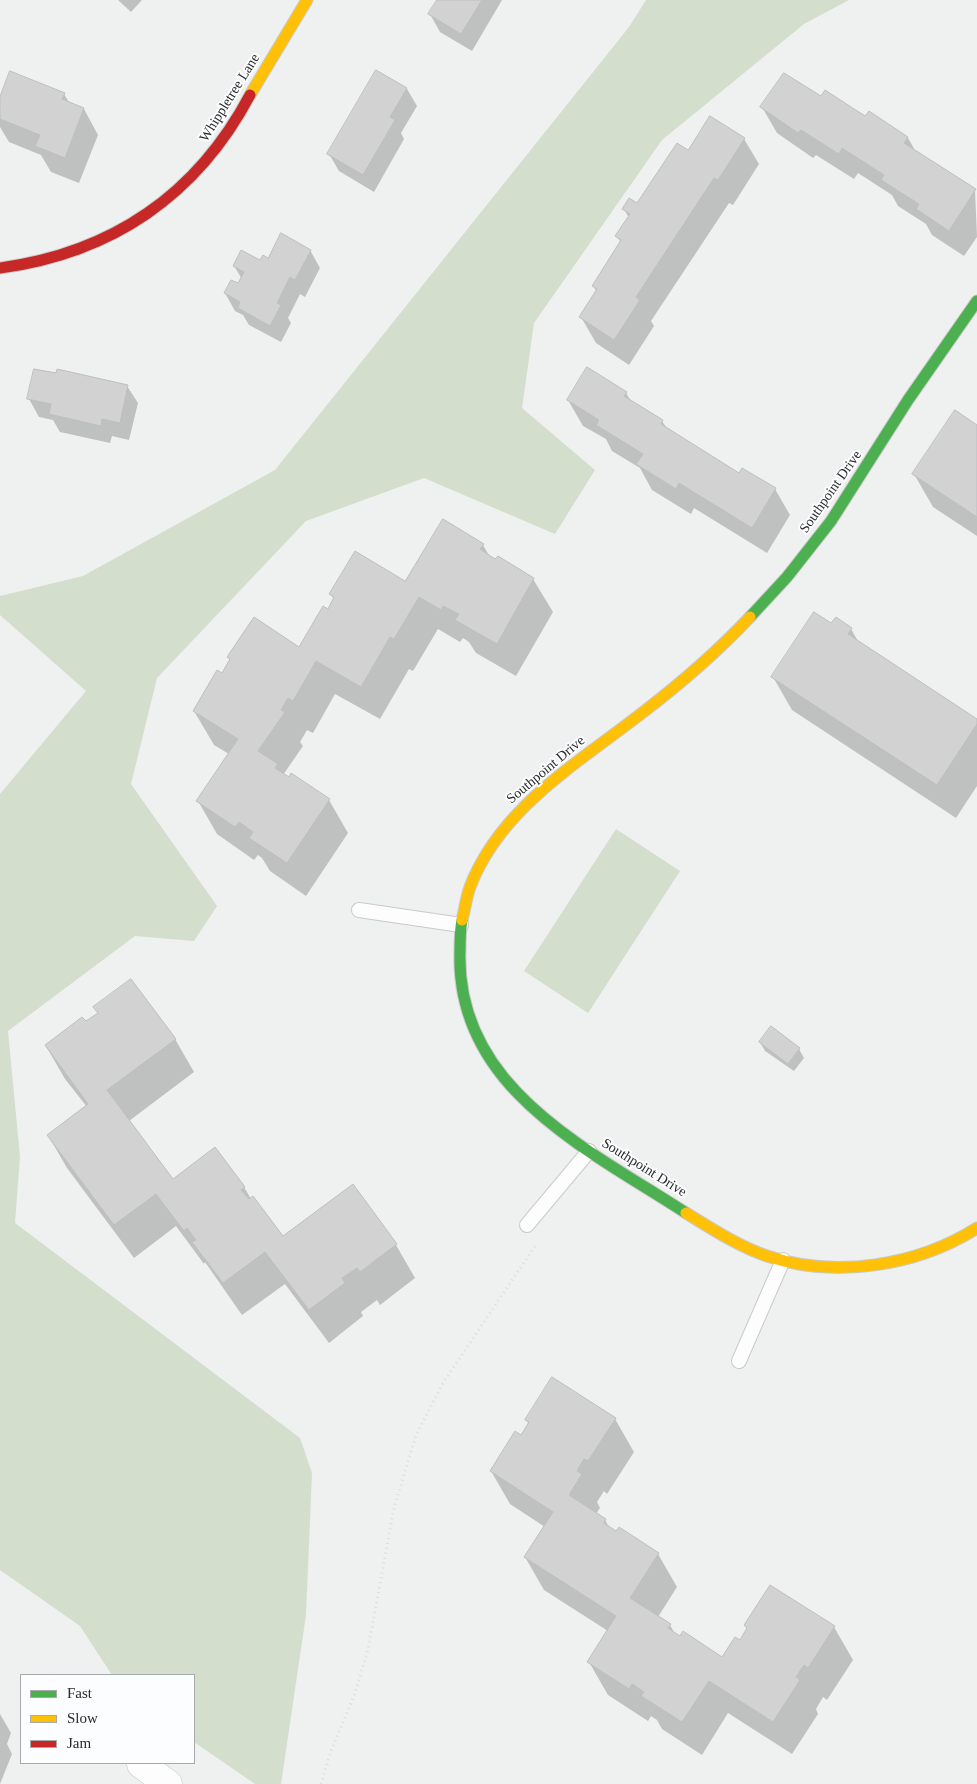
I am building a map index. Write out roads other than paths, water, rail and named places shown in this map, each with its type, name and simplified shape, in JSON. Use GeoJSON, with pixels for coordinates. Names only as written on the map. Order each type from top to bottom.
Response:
{"type":"FeatureCollection","features":[{"type":"Feature","properties":{"kind":"street","name":"Whippletree Lane"},"geometry":{"type":"LineString","coordinates":[[0,268],[46,260],[89,245],[150,211],[185,184],[216,151],[232,128],[307,0]]}},
{"type":"Feature","properties":{"kind":"street","name":"Southpoint Drive"},"geometry":{"type":"LineString","coordinates":[[977,301],[900,413],[865,473],[806,554],[764,603],[710,657],[642,713],[554,779],[516,814],[492,845],[476,871],[465,905],[459,945],[461,986],[470,1022],[483,1052],[501,1078],[528,1106],[589,1151],[726,1238],[763,1255],[782,1260],[830,1265],[900,1260],[944,1246],[977,1228]]}},
{"type":"Feature","properties":{"kind":"street"},"geometry":{"type":"LineString","coordinates":[[142,1764],[168,1784]]}},
{"type":"Feature","properties":{"kind":"lane"},"geometry":{"type":"LineString","coordinates":[[359,910],[461,925]]}},
{"type":"Feature","properties":{"kind":"lane"},"geometry":{"type":"LineString","coordinates":[[527,1225],[589,1151]]}},
{"type":"Feature","properties":{"kind":"lane"},"geometry":{"type":"LineString","coordinates":[[739,1361],[782,1260]]}}]}
